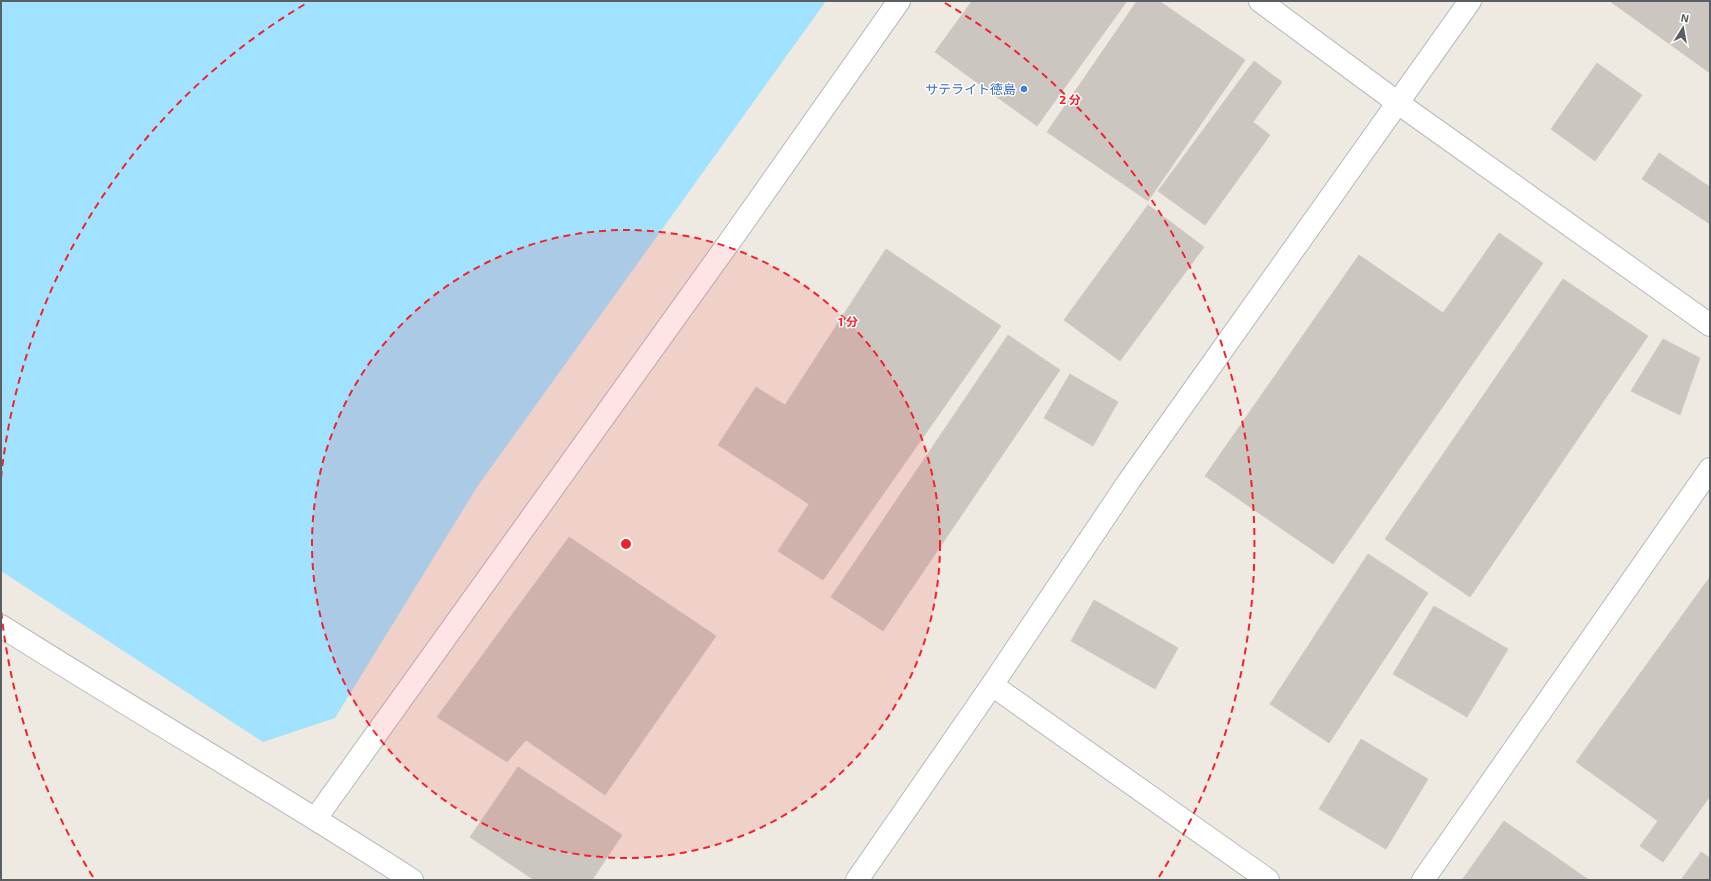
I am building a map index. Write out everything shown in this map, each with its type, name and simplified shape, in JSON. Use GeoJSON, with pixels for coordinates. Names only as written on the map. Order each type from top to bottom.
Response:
{"type":"FeatureCollection","features":[{"type":"Feature","properties":{"kind":"street"},"geometry":{"type":"LineString","coordinates":[[319,815],[893,1]]}},
{"type":"Feature","properties":{"kind":"street"},"geometry":{"type":"LineString","coordinates":[[319,815],[739,228],[899,1]]}},
{"type":"Feature","properties":{"kind":"street"},"geometry":{"type":"LineString","coordinates":[[1260,1],[1398,103],[1710,324]]}},
{"type":"Feature","properties":{"kind":"street"},"geometry":{"type":"LineString","coordinates":[[857,880],[992,685],[1134,475],[1470,1]]}},
{"type":"Feature","properties":{"kind":"street"},"geometry":{"type":"LineString","coordinates":[[1423,880],[1710,469]]}},
{"type":"Feature","properties":{"kind":"street"},"geometry":{"type":"LineString","coordinates":[[5,628],[112,696],[319,815],[412,880]]}},
{"type":"Feature","properties":{"kind":"street"},"geometry":{"type":"LineString","coordinates":[[992,685],[1268,880]]}},
{"type":"Feature","properties":{"kind":"water"},"geometry":{"type":"Polygon","coordinates":[[[1,1],[826,1],[477,487],[335,718],[263,742],[1,571],[1,1]]]}},
{"type":"Feature","properties":{"kind":"building","name":"サテライト徳島"},"geometry":{"type":"Polygon","coordinates":[[[972,1],[1127,1],[1037,126],[935,52],[972,1]]]}},
{"type":"Feature","properties":{"kind":"building"},"geometry":{"type":"Polygon","coordinates":[[[1137,1],[1159,1],[1245,60],[1148,201],[1047,132],[1137,1]]]}},
{"type":"Feature","properties":{"kind":"building"},"geometry":{"type":"Polygon","coordinates":[[[1710,1],[1710,73],[1611,2],[1710,1]]]}},
{"type":"Feature","properties":{"kind":"building"},"geometry":{"type":"Polygon","coordinates":[[[1254,61],[1282,82],[1253,122],[1270,135],[1205,225],[1158,191],[1254,61]]]}},
{"type":"Feature","properties":{"kind":"building"},"geometry":{"type":"Polygon","coordinates":[[[1597,63],[1642,95],[1595,161],[1551,129],[1597,63]]]}},
{"type":"Feature","properties":{"kind":"building"},"geometry":{"type":"Polygon","coordinates":[[[1659,153],[1710,187],[1710,224],[1642,179],[1659,153]]]}},
{"type":"Feature","properties":{"kind":"building"},"geometry":{"type":"Polygon","coordinates":[[[1148,205],[1204,247],[1120,361],[1064,320],[1148,205]]]}},
{"type":"Feature","properties":{"kind":"building"},"geometry":{"type":"Polygon","coordinates":[[[1499,233],[1543,263],[1333,564],[1205,476],[1359,255],[1443,313],[1499,233]]]}},
{"type":"Feature","properties":{"kind":"building"},"geometry":{"type":"Polygon","coordinates":[[[886,249],[1001,326],[823,580],[778,551],[809,504],[718,445],[756,387],[785,405],[886,249]]]}},
{"type":"Feature","properties":{"kind":"building"},"geometry":{"type":"Polygon","coordinates":[[[1563,279],[1648,336],[1470,597],[1385,539],[1563,279]]]}},
{"type":"Feature","properties":{"kind":"building"},"geometry":{"type":"Polygon","coordinates":[[[1008,335],[1060,370],[883,631],[831,597],[1008,335]]]}},
{"type":"Feature","properties":{"kind":"building"},"geometry":{"type":"Polygon","coordinates":[[[1663,339],[1700,358],[1680,415],[1631,391],[1663,339]]]}},
{"type":"Feature","properties":{"kind":"building"},"geometry":{"type":"Polygon","coordinates":[[[1070,374],[1118,402],[1093,446],[1044,418],[1070,374]]]}},
{"type":"Feature","properties":{"kind":"building"},"geometry":{"type":"Polygon","coordinates":[[[569,537],[716,636],[605,795],[526,740],[507,762],[437,717],[569,537]]]}},
{"type":"Feature","properties":{"kind":"building"},"geometry":{"type":"Polygon","coordinates":[[[1368,554],[1428,593],[1329,743],[1270,704],[1368,554]]]}},
{"type":"Feature","properties":{"kind":"building"},"geometry":{"type":"Polygon","coordinates":[[[1710,577],[1710,796],[1663,862],[1640,846],[1658,821],[1576,762],[1710,577]]]}},
{"type":"Feature","properties":{"kind":"building"},"geometry":{"type":"Polygon","coordinates":[[[1094,600],[1178,648],[1155,689],[1071,641],[1094,600]]]}},
{"type":"Feature","properties":{"kind":"building"},"geometry":{"type":"Polygon","coordinates":[[[1434,606],[1508,649],[1467,717],[1393,674],[1434,606]]]}},
{"type":"Feature","properties":{"kind":"building"},"geometry":{"type":"Polygon","coordinates":[[[1361,739],[1428,779],[1386,849],[1319,809],[1361,739]]]}},
{"type":"Feature","properties":{"kind":"building"},"geometry":{"type":"Polygon","coordinates":[[[518,767],[622,835],[592,880],[534,880],[470,837],[518,767]]]}},
{"type":"Feature","properties":{"kind":"building"},"geometry":{"type":"Polygon","coordinates":[[[1504,821],[1589,880],[1462,880],[1504,821]]]}},
{"type":"Feature","properties":{"kind":"building"},"geometry":{"type":"Polygon","coordinates":[[[1701,852],[1710,858],[1710,880],[1681,880],[1701,852]]]}},
{"type":"Feature","properties":{"kind":"place","name":"サテライト徳島"},"geometry":{"type":"Point","coordinates":[1024,89]}}]}
